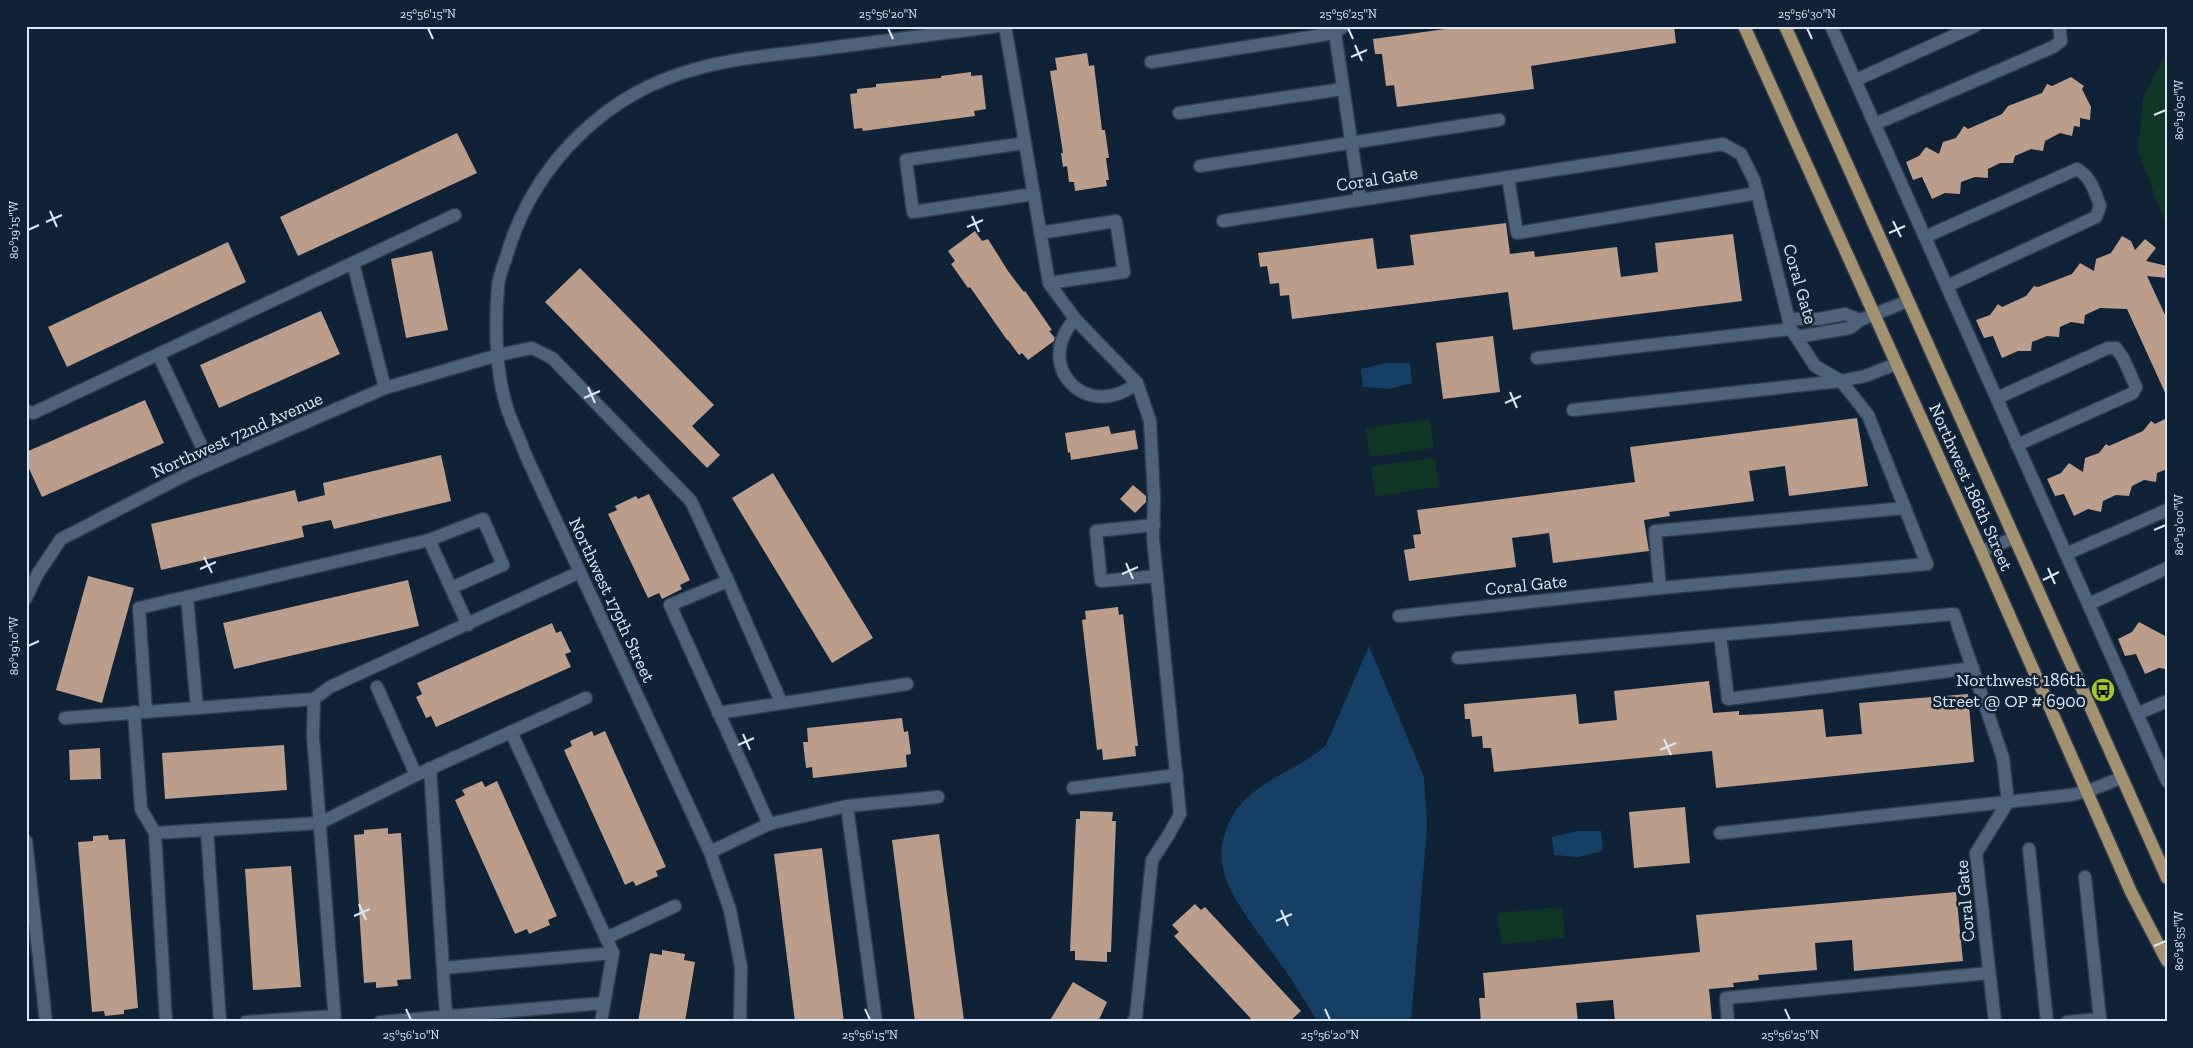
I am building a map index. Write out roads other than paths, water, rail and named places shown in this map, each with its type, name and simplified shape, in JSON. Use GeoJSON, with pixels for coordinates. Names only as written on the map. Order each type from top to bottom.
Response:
{"type":"FeatureCollection","features":[{"type":"Feature","properties":{"kind":"main road","name":"Northwest 186th Street"},"geometry":{"type":"LineString","coordinates":[[1744,26],[1981,551],[2132,892],[2167,961]]}},
{"type":"Feature","properties":{"kind":"main road","name":"Northwest 186th Street"},"geometry":{"type":"LineString","coordinates":[[1785,26],[2167,878]]}},
{"type":"Feature","properties":{"kind":"street","name":"Northwest 179th Street"},"geometry":{"type":"LineString","coordinates":[[740,1022],[741,967],[730,910],[710,852],[526,456],[506,404],[498,355],[498,284],[515,231],[535,191],[559,156],[588,126],[616,104],[651,84],[696,68],[998,26]]}},
{"type":"Feature","properties":{"kind":"street"},"geometry":{"type":"LineString","coordinates":[[1005,26],[1049,283],[1075,319],[1137,383],[1150,421],[1157,576],[1180,814],[1152,860],[1136,1017],[1133,1022]]}},
{"type":"Feature","properties":{"kind":"street"},"geometry":{"type":"LineString","coordinates":[[1831,26],[2137,714],[2162,760],[2167,781]]}},
{"type":"Feature","properties":{"kind":"street"},"geometry":{"type":"LineString","coordinates":[[1856,80],[1975,26]]}},
{"type":"Feature","properties":{"kind":"street"},"geometry":{"type":"LineString","coordinates":[[1875,124],[2053,47],[2060,41],[2059,26]]}},
{"type":"Feature","properties":{"kind":"street"},"geometry":{"type":"LineString","coordinates":[[1151,62],[1339,30],[1343,89],[1360,200]]}},
{"type":"Feature","properties":{"kind":"street"},"geometry":{"type":"LineString","coordinates":[[1179,113],[1343,89]]}},
{"type":"Feature","properties":{"kind":"street"},"geometry":{"type":"LineString","coordinates":[[1200,166],[1499,120]]}},
{"type":"Feature","properties":{"kind":"street"},"geometry":{"type":"LineString","coordinates":[[1025,143],[906,160],[913,212],[1034,194]]}},
{"type":"Feature","properties":{"kind":"street","name":"Coral Gate"},"geometry":{"type":"LineString","coordinates":[[1222,221],[1723,144],[1741,154],[1754,180],[1792,328],[1815,366],[1842,382],[1868,415],[1927,564],[1660,588],[1399,616]]}},
{"type":"Feature","properties":{"kind":"street"},"geometry":{"type":"LineString","coordinates":[[1925,237],[2077,169],[2084,173],[2094,187],[2100,206],[2096,217],[1946,286]]}},
{"type":"Feature","properties":{"kind":"street"},"geometry":{"type":"LineString","coordinates":[[1508,177],[1517,233],[1758,193]]}},
{"type":"Feature","properties":{"kind":"street"},"geometry":{"type":"LineString","coordinates":[[30,412],[455,215]]}},
{"type":"Feature","properties":{"kind":"street"},"geometry":{"type":"LineString","coordinates":[[1040,232],[1116,221],[1124,272],[1049,283]]}},
{"type":"Feature","properties":{"kind":"street"},"geometry":{"type":"LineString","coordinates":[[353,263],[385,388]]}},
{"type":"Feature","properties":{"kind":"street"},"geometry":{"type":"LineString","coordinates":[[1537,358],[1792,328],[1850,328],[1860,320],[1908,301]]}},
{"type":"Feature","properties":{"kind":"street"},"geometry":{"type":"LineString","coordinates":[[1792,328],[1819,319],[1845,314],[1860,320]]}},
{"type":"Feature","properties":{"kind":"street"},"geometry":{"type":"LineString","coordinates":[[1075,319],[1065,330],[1060,343],[1058,358],[1062,372],[1071,384],[1083,393],[1097,398],[1112,397],[1125,392],[1137,383]]}},
{"type":"Feature","properties":{"kind":"street","name":"Northwest 72nd Avenue"},"geometry":{"type":"LineString","coordinates":[[26,598],[37,575],[61,539],[210,464],[385,388],[498,355],[532,348],[552,358],[691,501],[780,702]]}},
{"type":"Feature","properties":{"kind":"street"},"geometry":{"type":"LineString","coordinates":[[1997,398],[2108,348],[2116,348],[2123,358],[2136,387],[2133,393],[2017,445]]}},
{"type":"Feature","properties":{"kind":"street"},"geometry":{"type":"LineString","coordinates":[[158,354],[210,464]]}},
{"type":"Feature","properties":{"kind":"street"},"geometry":{"type":"LineString","coordinates":[[1573,410],[1842,382],[1865,376],[1896,364]]}},
{"type":"Feature","properties":{"kind":"street"},"geometry":{"type":"LineString","coordinates":[[1660,588],[1655,531],[1905,508]]}},
{"type":"Feature","properties":{"kind":"street"},"geometry":{"type":"LineString","coordinates":[[2066,554],[2167,510]]}},
{"type":"Feature","properties":{"kind":"street"},"geometry":{"type":"LineString","coordinates":[[166,1022],[155,834],[142,809],[139,608],[429,540],[483,519],[503,565],[451,588]]}},
{"type":"Feature","properties":{"kind":"street"},"geometry":{"type":"LineString","coordinates":[[1154,525],[1096,531],[1101,581],[1157,576]]}},
{"type":"Feature","properties":{"kind":"street"},"geometry":{"type":"LineString","coordinates":[[1981,551],[2014,538]]}},
{"type":"Feature","properties":{"kind":"street"},"geometry":{"type":"LineString","coordinates":[[429,540],[468,624]]}},
{"type":"Feature","properties":{"kind":"street"},"geometry":{"type":"LineString","coordinates":[[2089,604],[2167,568]]}},
{"type":"Feature","properties":{"kind":"street"},"geometry":{"type":"LineString","coordinates":[[65,718],[314,699],[330,687],[580,572]]}},
{"type":"Feature","properties":{"kind":"street"},"geometry":{"type":"LineString","coordinates":[[728,581],[670,605],[769,824]]}},
{"type":"Feature","properties":{"kind":"street"},"geometry":{"type":"LineString","coordinates":[[187,597],[197,708]]}},
{"type":"Feature","properties":{"kind":"street"},"geometry":{"type":"LineString","coordinates":[[1458,658],[1954,614],[2004,758],[2008,802]]}},
{"type":"Feature","properties":{"kind":"street"},"geometry":{"type":"LineString","coordinates":[[1720,635],[1728,700],[1972,668]]}},
{"type":"Feature","properties":{"kind":"street"},"geometry":{"type":"LineString","coordinates":[[718,713],[907,684]]}},
{"type":"Feature","properties":{"kind":"street"},"geometry":{"type":"LineString","coordinates":[[378,687],[416,774]]}},
{"type":"Feature","properties":{"kind":"street"},"geometry":{"type":"LineString","coordinates":[[155,834],[320,823],[416,774],[586,698]]}},
{"type":"Feature","properties":{"kind":"street"},"geometry":{"type":"LineString","coordinates":[[246,1022],[334,1019],[313,736],[314,699]]}},
{"type":"Feature","properties":{"kind":"street"},"geometry":{"type":"LineString","coordinates":[[2137,714],[2167,701]]}},
{"type":"Feature","properties":{"kind":"street"},"geometry":{"type":"LineString","coordinates":[[510,732],[613,952],[601,1022]]}},
{"type":"Feature","properties":{"kind":"street"},"geometry":{"type":"LineString","coordinates":[[430,768],[446,1016]]}},
{"type":"Feature","properties":{"kind":"street"},"geometry":{"type":"LineString","coordinates":[[1073,788],[1177,775]]}},
{"type":"Feature","properties":{"kind":"street"},"geometry":{"type":"LineString","coordinates":[[1720,833],[2070,795],[2088,791],[2121,778]]}},
{"type":"Feature","properties":{"kind":"street"},"geometry":{"type":"LineString","coordinates":[[710,852],[769,824],[847,806],[938,797]]}},
{"type":"Feature","properties":{"kind":"street","name":"Coral Gate"},"geometry":{"type":"LineString","coordinates":[[1995,1022],[1976,853],[2008,802]]}},
{"type":"Feature","properties":{"kind":"street"},"geometry":{"type":"LineString","coordinates":[[847,806],[876,1022]]}},
{"type":"Feature","properties":{"kind":"street"},"geometry":{"type":"LineString","coordinates":[[207,830],[220,1022]]}},
{"type":"Feature","properties":{"kind":"street"},"geometry":{"type":"LineString","coordinates":[[26,841],[30,914],[46,1022]]}},
{"type":"Feature","properties":{"kind":"street"},"geometry":{"type":"LineString","coordinates":[[2029,849],[2047,1022]]}},
{"type":"Feature","properties":{"kind":"street"},"geometry":{"type":"LineString","coordinates":[[2067,1022],[2100,1018],[2085,877]]}},
{"type":"Feature","properties":{"kind":"street"},"geometry":{"type":"LineString","coordinates":[[606,938],[675,906]]}},
{"type":"Feature","properties":{"kind":"street"},"geometry":{"type":"LineString","coordinates":[[442,968],[613,952]]}},
{"type":"Feature","properties":{"kind":"street"},"geometry":{"type":"LineString","coordinates":[[1728,1022],[1726,998],[1990,973]]}},
{"type":"Feature","properties":{"kind":"street"},"geometry":{"type":"LineString","coordinates":[[380,1022],[604,1003]]}},
{"type":"Feature","properties":{"kind":"water"},"geometry":{"type":"Polygon","coordinates":[[[1386,363],[1410,363],[1412,383],[1389,389],[1363,387],[1361,369],[1386,363]]]}},
{"type":"Feature","properties":{"kind":"water"},"geometry":{"type":"Polygon","coordinates":[[[1369,646],[1424,777],[1427,827],[1411,1022],[1318,1022],[1231,890],[1222,863],[1223,839],[1237,809],[1251,794],[1261,786],[1305,761],[1326,745],[1369,646]]]}},
{"type":"Feature","properties":{"kind":"water"},"geometry":{"type":"Polygon","coordinates":[[[1577,831],[1601,831],[1603,851],[1579,857],[1554,855],[1552,837],[1577,831]]]}},
{"type":"Feature","properties":{"kind":"place","name":"Northwest 186th Street @ OP # 6900"},"geometry":{"type":"Point","coordinates":[2103,690]}}]}
